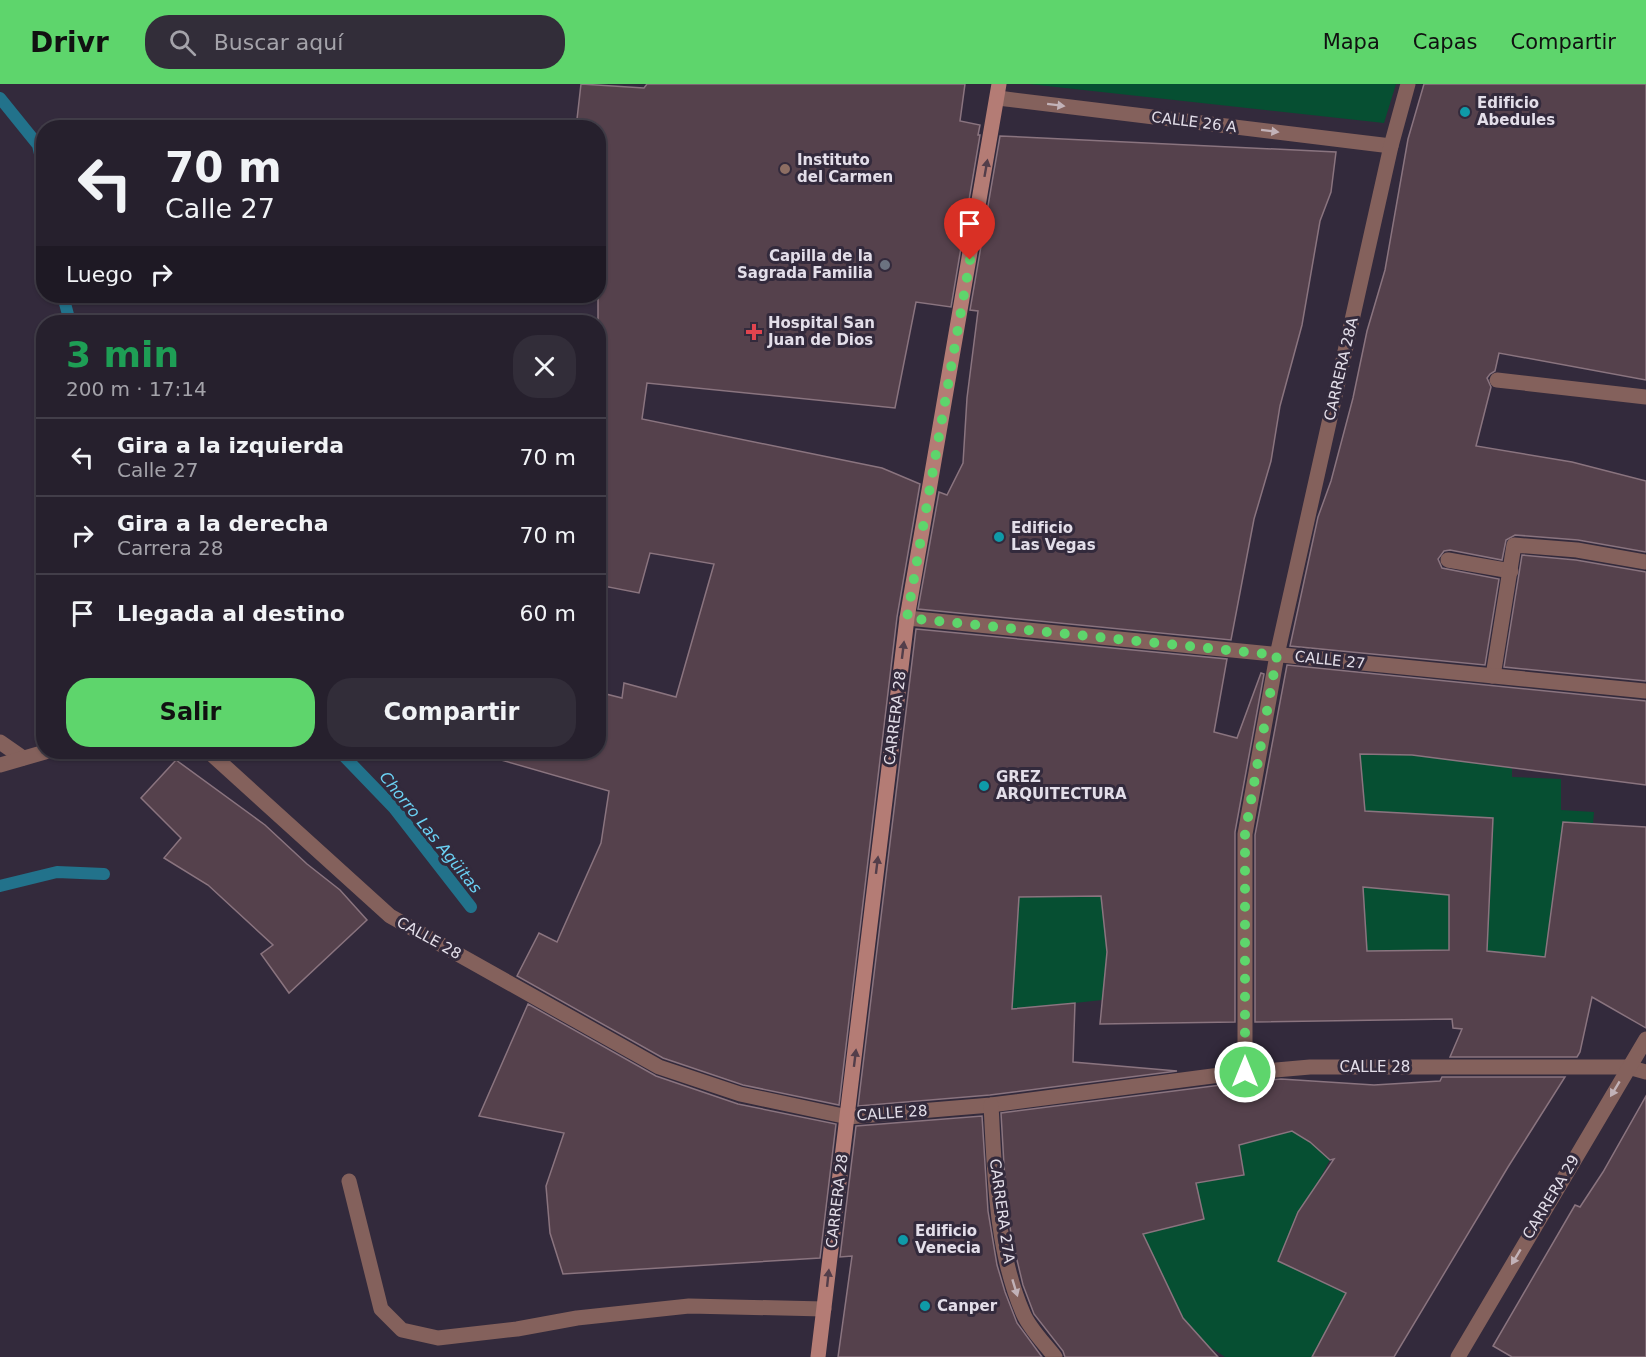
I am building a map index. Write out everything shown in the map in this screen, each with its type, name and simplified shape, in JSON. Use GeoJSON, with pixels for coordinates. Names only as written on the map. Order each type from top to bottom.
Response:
{"type":"FeatureCollection","features":[{"type":"Feature","properties":{"kind":"main road","name":"CARRERA 28"},"geometry":{"type":"LineString","coordinates":[[818,1357],[907,618],[999,91]]}},
{"type":"Feature","properties":{"kind":"street","name":"CARRERA 28A"},"geometry":{"type":"LineString","coordinates":[[1245,1072],[1245,834],[1277,655],[1391,146],[1408,84]]}},
{"type":"Feature","properties":{"kind":"street","name":"CALLE 26 A"},"geometry":{"type":"LineString","coordinates":[[999,91],[1391,146]]}},
{"type":"Feature","properties":{"kind":"street"},"geometry":{"type":"LineString","coordinates":[[1497,380],[1646,397]]}},
{"type":"Feature","properties":{"kind":"street"},"geometry":{"type":"LineString","coordinates":[[1493,676],[1514,545],[1577,550],[1646,561]]}},
{"type":"Feature","properties":{"kind":"street"},"geometry":{"type":"LineString","coordinates":[[1448,560],[1511,572]]}},
{"type":"Feature","properties":{"kind":"street","name":"CALLE 27"},"geometry":{"type":"LineString","coordinates":[[907,618],[1646,691]]}},
{"type":"Feature","properties":{"kind":"street"},"geometry":{"type":"LineString","coordinates":[[0,742],[23,758]]}},
{"type":"Feature","properties":{"kind":"street"},"geometry":{"type":"LineString","coordinates":[[0,765],[36,754]]}},
{"type":"Feature","properties":{"kind":"street","name":"CALLE 28"},"geometry":{"type":"LineString","coordinates":[[217,759],[390,916],[659,1067],[740,1094],[848,1117],[991,1106],[1245,1072],[1310,1066],[1628,1067],[1646,1072]]}},
{"type":"Feature","properties":{"kind":"street","name":"CARRERA 29"},"geometry":{"type":"LineString","coordinates":[[1458,1357],[1646,1039]]}},
{"type":"Feature","properties":{"kind":"street","name":"CARRERA 27A"},"geometry":{"type":"LineString","coordinates":[[991,1106],[996,1183],[1004,1253],[1023,1315],[1055,1357]]}},
{"type":"Feature","properties":{"kind":"street"},"geometry":{"type":"LineString","coordinates":[[349,1181],[381,1309],[402,1330],[438,1338],[516,1329],[577,1318],[689,1306],[824,1309]]}},
{"type":"Feature","properties":{"kind":"green space"},"geometry":{"type":"Polygon","coordinates":[[[1029,84],[1396,84],[1384,123],[1029,84]]]}},
{"type":"Feature","properties":{"kind":"green space"},"geometry":{"type":"Polygon","coordinates":[[[1360,754],[1412,755],[1512,766],[1512,777],[1561,779],[1561,810],[1594,812],[1590,857],[1559,857],[1545,957],[1364,951],[1363,887],[1490,898],[1493,819],[1365,811],[1360,754]]]}},
{"type":"Feature","properties":{"kind":"green space"},"geometry":{"type":"Polygon","coordinates":[[[1101,896],[1107,952],[1102,1000],[1011,1010],[969,991],[1014,985],[1019,897],[1101,896]]]}},
{"type":"Feature","properties":{"kind":"green space"},"geometry":{"type":"Polygon","coordinates":[[[1292,1131],[1332,1156],[1298,1212],[1278,1261],[1348,1294],[1312,1357],[1225,1357],[1207,1345],[1183,1318],[1164,1278],[1127,1237],[1203,1219],[1196,1183],[1244,1174],[1239,1145],[1292,1131]]]}},
{"type":"Feature","properties":{"kind":"building"},"geometry":{"type":"Polygon","coordinates":[[[581,84],[644,88],[647,84],[965,84],[960,121],[980,125],[951,307],[916,302],[895,408],[647,383],[642,419],[882,468],[920,484],[897,617],[839,1105],[743,1085],[663,1058],[517,976],[539,933],[557,942],[601,843],[609,791],[501,759],[606,759],[606,694],[622,698],[624,683],[676,697],[714,564],[650,553],[639,593],[606,587],[606,315],[598,315],[598,303],[606,303],[606,120],[577,120],[581,84]]]}},
{"type":"Feature","properties":{"kind":"building"},"geometry":{"type":"Polygon","coordinates":[[[1424,84],[1646,84],[1646,380],[1499,353],[1495,371],[1487,378],[1491,387],[1476,446],[1572,462],[1646,481],[1646,552],[1578,540],[1515,535],[1506,540],[1502,560],[1450,550],[1444,551],[1438,559],[1442,568],[1499,579],[1485,665],[1290,646],[1318,517],[1331,481],[1353,398],[1367,331],[1385,270],[1408,139],[1424,84]]]}},
{"type":"Feature","properties":{"kind":"building"},"geometry":{"type":"Polygon","coordinates":[[[1000,136],[1336,152],[1331,192],[1320,221],[1302,325],[1280,406],[1271,461],[1254,519],[1231,640],[918,609],[939,492],[947,495],[963,463],[967,398],[978,311],[970,310],[1000,136]]]}},
{"type":"Feature","properties":{"kind":"building"},"geometry":{"type":"Polygon","coordinates":[[[1522,555],[1576,560],[1646,572],[1646,681],[1504,667],[1522,555]]]}},
{"type":"Feature","properties":{"kind":"building"},"geometry":{"type":"Polygon","coordinates":[[[916,629],[1227,659],[1214,732],[1237,738],[1261,673],[1264,674],[1235,832],[1235,1022],[1100,1024],[1107,952],[1101,896],[1019,897],[1012,1009],[1075,1003],[1073,1062],[1177,1071],[990,1095],[858,1106],[916,629]]]}},
{"type":"Feature","properties":{"kind":"building"},"geometry":{"type":"Polygon","coordinates":[[[1287,665],[1646,701],[1646,785],[1412,755],[1360,754],[1365,811],[1493,818],[1487,951],[1545,957],[1563,822],[1646,827],[1646,1028],[1592,997],[1577,1057],[1450,1057],[1462,1029],[1453,1028],[1452,1019],[1255,1022],[1255,835],[1287,665]],[[1363,887],[1367,951],[1449,950],[1449,895],[1363,887]]]}},
{"type":"Feature","properties":{"kind":"building"},"geometry":{"type":"Polygon","coordinates":[[[176,760],[265,825],[307,864],[340,890],[367,920],[289,993],[261,954],[273,945],[208,885],[164,858],[181,838],[141,798],[176,760]]]}},
{"type":"Feature","properties":{"kind":"building"},"geometry":{"type":"Polygon","coordinates":[[[528,1004],[656,1076],[738,1104],[836,1124],[820,1258],[563,1274],[550,1233],[546,1186],[564,1133],[479,1116],[528,1004]]]}},
{"type":"Feature","properties":{"kind":"building"},"geometry":{"type":"Polygon","coordinates":[[[1442,1077],[1565,1077],[1394,1357],[1312,1357],[1346,1293],[1278,1261],[1298,1212],[1334,1159],[1330,1160],[1310,1142],[1292,1131],[1239,1145],[1244,1175],[1196,1183],[1204,1219],[1143,1234],[1183,1318],[1218,1357],[1065,1357],[1063,1351],[1034,1314],[1023,1285],[1011,1235],[1001,1113],[1281,1079],[1374,1085],[1440,1081],[1442,1077]]]}},
{"type":"Feature","properties":{"kind":"building"},"geometry":{"type":"Polygon","coordinates":[[[1646,1096],[1646,1357],[1512,1357],[1493,1346],[1575,1205],[1580,1207],[1603,1172],[1646,1096]]]}},
{"type":"Feature","properties":{"kind":"building"},"geometry":{"type":"Polygon","coordinates":[[[982,1116],[988,1211],[997,1265],[1017,1323],[1042,1357],[838,1357],[852,1256],[840,1257],[856,1126],[982,1116]]]}},
{"type":"Feature","properties":{"kind":"waterway","name":"Chorro Las Agüitas"},"geometry":{"type":"LineString","coordinates":[[0,98],[36,143]]}},
{"type":"Feature","properties":{"kind":"waterway","name":"Chorro Las Agüitas"},"geometry":{"type":"LineString","coordinates":[[65,303],[68,315]]}},
{"type":"Feature","properties":{"kind":"waterway","name":"Chorro Las Agüitas"},"geometry":{"type":"LineString","coordinates":[[347,759],[394,808],[471,907]]}},
{"type":"Feature","properties":{"kind":"waterway"},"geometry":{"type":"LineString","coordinates":[[0,886],[57,872],[104,874]]}},
{"type":"Feature","properties":{"kind":"place","name":"Edificio Abedules"},"geometry":{"type":"Point","coordinates":[1465,112]}},
{"type":"Feature","properties":{"kind":"place","name":"Instituto del Carmen"},"geometry":{"type":"Point","coordinates":[785,169]}},
{"type":"Feature","properties":{"kind":"place","name":"Capilla de la Sagrada Familia"},"geometry":{"type":"Point","coordinates":[885,265]}},
{"type":"Feature","properties":{"kind":"place","name":"Hospital San Juan de Dios"},"geometry":{"type":"Point","coordinates":[754,332]}},
{"type":"Feature","properties":{"kind":"place","name":"Edificio Las Vegas"},"geometry":{"type":"Point","coordinates":[999,537]}},
{"type":"Feature","properties":{"kind":"place","name":"GREZ ARQUITECTURA"},"geometry":{"type":"Point","coordinates":[984,786]}},
{"type":"Feature","properties":{"kind":"place","name":"Edificio Venecia"},"geometry":{"type":"Point","coordinates":[903,1240]}},
{"type":"Feature","properties":{"kind":"place","name":"Canper"},"geometry":{"type":"Point","coordinates":[925,1306]}},
{"type":"Feature","properties":{"kind":"route"},"geometry":{"type":"LineString","coordinates":[[970,260],[907,618],[1277,655],[1245,834],[1245,1072]]}}]}
